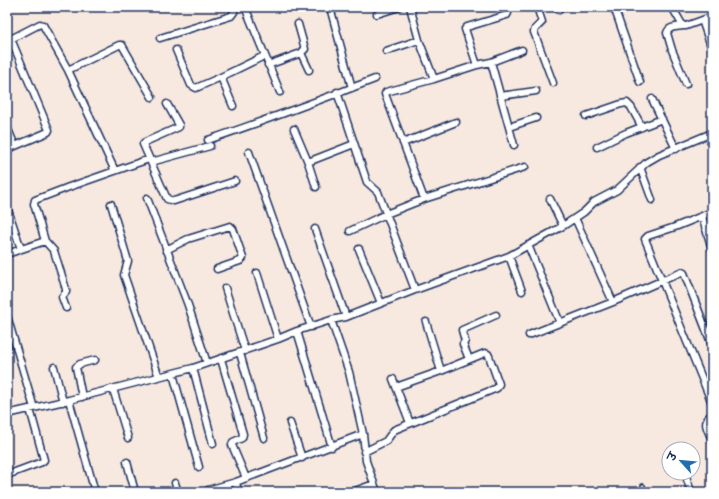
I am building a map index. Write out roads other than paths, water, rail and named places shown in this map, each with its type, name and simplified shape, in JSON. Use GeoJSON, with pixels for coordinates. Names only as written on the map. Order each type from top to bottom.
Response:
{"type":"FeatureCollection","features":[{"type":"Feature","properties":{"kind":"street"},"geometry":{"type":"LineString","coordinates":[[160,38],[231,16],[234,12],[234,7]]}},
{"type":"Feature","properties":{"kind":"street"},"geometry":{"type":"LineString","coordinates":[[245,7],[280,92]]}},
{"type":"Feature","properties":{"kind":"street"},"geometry":{"type":"LineString","coordinates":[[331,7],[352,88]]}},
{"type":"Feature","properties":{"kind":"street"},"geometry":{"type":"LineString","coordinates":[[377,14],[399,7]]}},
{"type":"Feature","properties":{"kind":"street"},"geometry":{"type":"LineString","coordinates":[[410,7],[419,40],[434,79]]}},
{"type":"Feature","properties":{"kind":"street"},"geometry":{"type":"LineString","coordinates":[[477,65],[465,29],[467,27],[507,15],[508,13],[506,7]]}},
{"type":"Feature","properties":{"kind":"street"},"geometry":{"type":"LineString","coordinates":[[537,7],[542,22],[534,32],[553,83]]}},
{"type":"Feature","properties":{"kind":"street"},"geometry":{"type":"LineString","coordinates":[[672,7],[683,26]]}},
{"type":"Feature","properties":{"kind":"street"},"geometry":{"type":"LineString","coordinates":[[616,8],[640,82]]}},
{"type":"Feature","properties":{"kind":"street"},"geometry":{"type":"LineString","coordinates":[[686,84],[672,50],[667,33],[671,28],[686,26],[712,18]]}},
{"type":"Feature","properties":{"kind":"street"},"geometry":{"type":"LineString","coordinates":[[702,20],[712,49]]}},
{"type":"Feature","properties":{"kind":"street"},"geometry":{"type":"LineString","coordinates":[[7,150],[48,132],[49,129],[9,40],[42,24],[68,70],[115,171]]}},
{"type":"Feature","properties":{"kind":"street"},"geometry":{"type":"LineString","coordinates":[[268,65],[301,53],[305,49],[298,24]]}},
{"type":"Feature","properties":{"kind":"street"},"geometry":{"type":"LineString","coordinates":[[386,51],[419,40]]}},
{"type":"Feature","properties":{"kind":"street"},"geometry":{"type":"LineString","coordinates":[[68,70],[119,45],[122,45],[152,97]]}},
{"type":"Feature","properties":{"kind":"street"},"geometry":{"type":"LineString","coordinates":[[176,50],[193,87],[197,88],[264,56]]}},
{"type":"Feature","properties":{"kind":"street"},"geometry":{"type":"LineString","coordinates":[[424,199],[385,94],[386,92],[491,62],[522,50]]}},
{"type":"Feature","properties":{"kind":"street"},"geometry":{"type":"LineString","coordinates":[[301,53],[309,70]]}},
{"type":"Feature","properties":{"kind":"street"},"geometry":{"type":"LineString","coordinates":[[491,62],[514,145]]}},
{"type":"Feature","properties":{"kind":"street"},"geometry":{"type":"LineString","coordinates":[[221,77],[233,106]]}},
{"type":"Feature","properties":{"kind":"street"},"geometry":{"type":"LineString","coordinates":[[66,308],[62,297],[66,292],[66,289],[54,251],[46,241],[34,201],[115,171],[209,143],[337,92],[375,79]]}},
{"type":"Feature","properties":{"kind":"street"},"geometry":{"type":"LineString","coordinates":[[500,96],[536,91]]}},
{"type":"Feature","properties":{"kind":"street"},"geometry":{"type":"LineString","coordinates":[[337,92],[367,182],[378,192],[415,290]]}},
{"type":"Feature","properties":{"kind":"street"},"geometry":{"type":"LineString","coordinates":[[652,99],[676,149]]}},
{"type":"Feature","properties":{"kind":"street"},"geometry":{"type":"LineString","coordinates":[[586,116],[627,103],[631,107],[642,127]]}},
{"type":"Feature","properties":{"kind":"street"},"geometry":{"type":"LineString","coordinates":[[167,104],[179,127],[144,143],[165,197],[169,201],[174,201],[234,181]]}},
{"type":"Feature","properties":{"kind":"street"},"geometry":{"type":"LineString","coordinates":[[509,127],[536,118]]}},
{"type":"Feature","properties":{"kind":"street"},"geometry":{"type":"LineString","coordinates":[[597,147],[626,133],[662,119]]}},
{"type":"Feature","properties":{"kind":"street"},"geometry":{"type":"LineString","coordinates":[[403,143],[456,122]]}},
{"type":"Feature","properties":{"kind":"street"},"geometry":{"type":"LineString","coordinates":[[7,127],[15,146]]}},
{"type":"Feature","properties":{"kind":"street"},"geometry":{"type":"LineString","coordinates":[[294,129],[308,162],[316,187]]}},
{"type":"Feature","properties":{"kind":"street"},"geometry":{"type":"LineString","coordinates":[[7,414],[66,401],[193,368],[242,352],[297,331],[331,320],[346,318],[415,290],[509,256],[563,226],[594,202],[617,190],[629,180],[640,167],[659,155],[712,133]]}},
{"type":"Feature","properties":{"kind":"street"},"geometry":{"type":"LineString","coordinates":[[308,162],[354,144]]}},
{"type":"Feature","properties":{"kind":"street"},"geometry":{"type":"LineString","coordinates":[[249,152],[311,327]]}},
{"type":"Feature","properties":{"kind":"street"},"geometry":{"type":"LineString","coordinates":[[350,231],[386,214],[424,199],[525,167]]}},
{"type":"Feature","properties":{"kind":"street"},"geometry":{"type":"LineString","coordinates":[[640,167],[652,200]]}},
{"type":"Feature","properties":{"kind":"street"},"geometry":{"type":"LineString","coordinates":[[147,198],[188,305],[207,363]]}},
{"type":"Feature","properties":{"kind":"street"},"geometry":{"type":"LineString","coordinates":[[550,199],[563,226]]}},
{"type":"Feature","properties":{"kind":"street"},"geometry":{"type":"LineString","coordinates":[[111,204],[128,261],[124,275],[159,377]]}},
{"type":"Feature","properties":{"kind":"street"},"geometry":{"type":"LineString","coordinates":[[7,207],[21,249]]}},
{"type":"Feature","properties":{"kind":"street"},"geometry":{"type":"LineString","coordinates":[[712,212],[645,238],[712,403]]}},
{"type":"Feature","properties":{"kind":"street"},"geometry":{"type":"LineString","coordinates":[[702,216],[712,249]]}},
{"type":"Feature","properties":{"kind":"street"},"geometry":{"type":"LineString","coordinates":[[575,218],[613,302]]}},
{"type":"Feature","properties":{"kind":"street"},"geometry":{"type":"LineString","coordinates":[[166,250],[188,239],[230,226],[233,229],[243,258],[240,261],[217,269]]}},
{"type":"Feature","properties":{"kind":"street"},"geometry":{"type":"LineString","coordinates":[[315,229],[346,318]]}},
{"type":"Feature","properties":{"kind":"street"},"geometry":{"type":"LineString","coordinates":[[7,254],[46,241]]}},
{"type":"Feature","properties":{"kind":"street"},"geometry":{"type":"LineString","coordinates":[[528,245],[560,323]]}},
{"type":"Feature","properties":{"kind":"street"},"geometry":{"type":"LineString","coordinates":[[359,249],[381,303]]}},
{"type":"Feature","properties":{"kind":"street"},"geometry":{"type":"LineString","coordinates":[[509,256],[522,291]]}},
{"type":"Feature","properties":{"kind":"street"},"geometry":{"type":"LineString","coordinates":[[530,335],[662,282],[681,272],[684,274],[712,345]]}},
{"type":"Feature","properties":{"kind":"street"},"geometry":{"type":"LineString","coordinates":[[257,273],[278,339]]}},
{"type":"Feature","properties":{"kind":"street"},"geometry":{"type":"LineString","coordinates":[[225,288],[264,438]]}},
{"type":"Feature","properties":{"kind":"street"},"geometry":{"type":"LineString","coordinates":[[469,360],[463,344],[465,341],[462,330],[496,315]]}},
{"type":"Feature","properties":{"kind":"street"},"geometry":{"type":"LineString","coordinates":[[7,316],[32,408],[44,460],[7,475]]}},
{"type":"Feature","properties":{"kind":"street"},"geometry":{"type":"LineString","coordinates":[[331,320],[349,372],[363,434],[364,452],[377,492]]}},
{"type":"Feature","properties":{"kind":"street"},"geometry":{"type":"LineString","coordinates":[[426,322],[442,371]]}},
{"type":"Feature","properties":{"kind":"street"},"geometry":{"type":"LineString","coordinates":[[297,331],[332,447]]}},
{"type":"Feature","properties":{"kind":"street"},"geometry":{"type":"LineString","coordinates":[[364,452],[386,441],[394,430],[498,386],[499,383],[488,355],[483,353],[442,371],[396,387]]}},
{"type":"Feature","properties":{"kind":"street"},"geometry":{"type":"LineString","coordinates":[[221,359],[243,434],[242,438],[233,442],[232,445],[246,478]]}},
{"type":"Feature","properties":{"kind":"street"},"geometry":{"type":"LineString","coordinates":[[82,397],[76,367],[80,364],[95,360]]}},
{"type":"Feature","properties":{"kind":"street"},"geometry":{"type":"LineString","coordinates":[[54,367],[95,492]]}},
{"type":"Feature","properties":{"kind":"street"},"geometry":{"type":"LineString","coordinates":[[193,368],[213,444]]}},
{"type":"Feature","properties":{"kind":"street"},"geometry":{"type":"LineString","coordinates":[[173,374],[199,467]]}},
{"type":"Feature","properties":{"kind":"street"},"geometry":{"type":"LineString","coordinates":[[393,379],[410,423]]}},
{"type":"Feature","properties":{"kind":"street"},"geometry":{"type":"LineString","coordinates":[[114,389],[128,438]]}},
{"type":"Feature","properties":{"kind":"street"},"geometry":{"type":"LineString","coordinates":[[712,414],[706,418],[705,422],[712,440]]}},
{"type":"Feature","properties":{"kind":"street"},"geometry":{"type":"LineString","coordinates":[[290,423],[302,458]]}},
{"type":"Feature","properties":{"kind":"street"},"geometry":{"type":"LineString","coordinates":[[208,490],[236,482],[332,447],[363,434]]}},
{"type":"Feature","properties":{"kind":"street"},"geometry":{"type":"LineString","coordinates":[[127,462],[135,492]]}},
{"type":"Feature","properties":{"kind":"street"},"geometry":{"type":"LineString","coordinates":[[688,481],[691,492]]}},
{"type":"Feature","properties":{"kind":"street"},"geometry":{"type":"LineString","coordinates":[[236,482],[238,492]]}},
{"type":"Feature","properties":{"kind":"street"},"geometry":{"type":"LineString","coordinates":[[175,484],[178,492]]}},
{"type":"Feature","properties":{"kind":"street"},"geometry":{"type":"LineString","coordinates":[[352,492],[374,484]]}},
{"type":"Feature","properties":{"kind":"lane"},"geometry":{"type":"LineString","coordinates":[[643,486],[645,492]]}}]}
